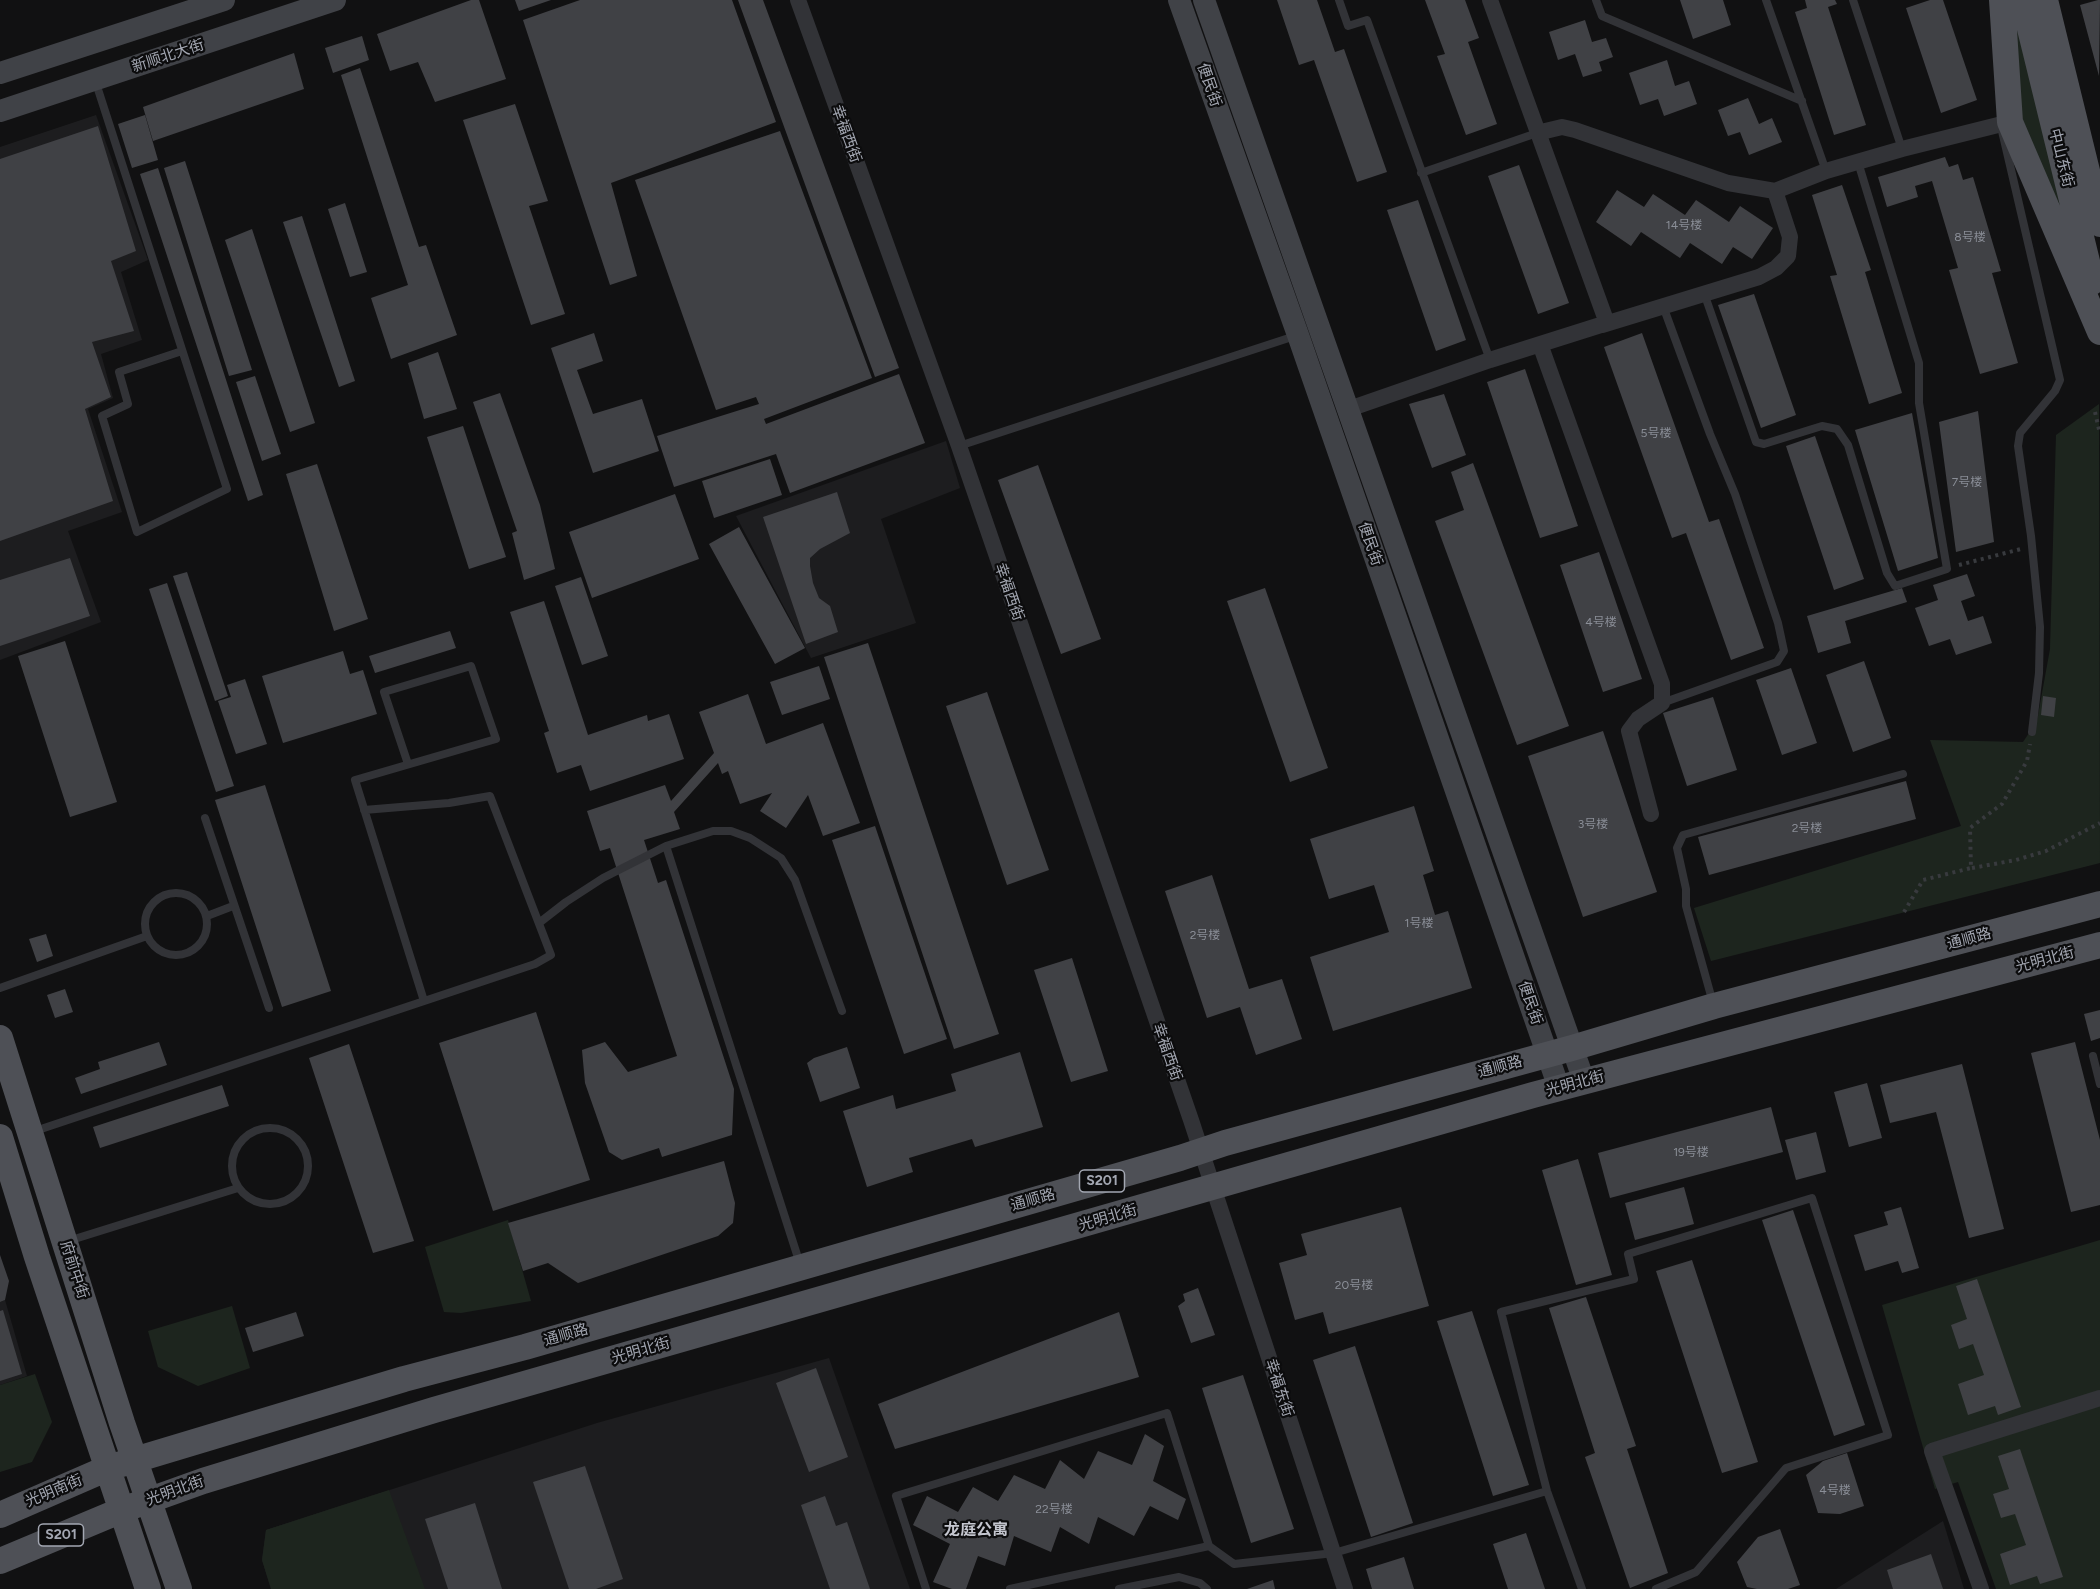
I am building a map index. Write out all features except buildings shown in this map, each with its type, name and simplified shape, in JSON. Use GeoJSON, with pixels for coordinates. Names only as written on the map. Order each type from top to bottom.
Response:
{"type":"FeatureCollection","features":[{"type":"Feature","properties":{"kind":"main road"},"geometry":{"type":"LineString","coordinates":[[2002,0],[2005,123],[2100,332]]}},
{"type":"Feature","properties":{"kind":"main road","name":"中山东街"},"geometry":{"type":"LineString","coordinates":[[2023,0],[2100,316]]}},
{"type":"Feature","properties":{"kind":"main road","name":"中山东街"},"geometry":{"type":"LineString","coordinates":[[2045,0],[2100,224]]}},
{"type":"Feature","properties":{"kind":"main road","name":"通顺路"},"geometry":{"type":"LineString","coordinates":[[108,1468],[404,1379],[525,1347],[1200,1153],[1237,1140],[1714,1006],[2100,904]]}},
{"type":"Feature","properties":{"kind":"main road","name":"光明北街"},"geometry":{"type":"LineString","coordinates":[[122,1510],[203,1481],[435,1410],[1558,1088],[2100,945]]}},
{"type":"Feature","properties":{"kind":"main road","name":"府前中街"},"geometry":{"type":"LineString","coordinates":[[0,1038],[122,1423],[179,1589]]}},
{"type":"Feature","properties":{"kind":"main road","name":"府前中街"},"geometry":{"type":"LineString","coordinates":[[0,1137],[37,1257],[148,1589]]}},
{"type":"Feature","properties":{"kind":"main road","name":"光明南街"},"geometry":{"type":"LineString","coordinates":[[0,1515],[108,1468]]}},
{"type":"Feature","properties":{"kind":"main road","name":"S201"},"geometry":{"type":"LineString","coordinates":[[0,1562],[122,1510]]}},
{"type":"Feature","properties":{"kind":"street"},"geometry":{"type":"LineString","coordinates":[[0,73],[224,0]]}},
{"type":"Feature","properties":{"kind":"street","name":"新顺北大街"},"geometry":{"type":"LineString","coordinates":[[0,111],[335,0]]}},
{"type":"Feature","properties":{"kind":"street","name":"幸福西街"},"geometry":{"type":"LineString","coordinates":[[798,0],[959,446],[1212,1187]]}},
{"type":"Feature","properties":{"kind":"street","name":"便民街"},"geometry":{"type":"LineString","coordinates":[[1179,0],[1309,331],[1349,409],[1560,1051],[1558,1088]]}},
{"type":"Feature","properties":{"kind":"street","name":"便民街"},"geometry":{"type":"LineString","coordinates":[[1204,0],[1309,331],[1560,1051],[1584,1081]]}},
{"type":"Feature","properties":{"kind":"street"},"geometry":{"type":"LineString","coordinates":[[1490,0],[1607,323],[1602,325]]}},
{"type":"Feature","properties":{"kind":"street"},"geometry":{"type":"LineString","coordinates":[[1537,134],[1562,127],[1575,130],[1728,183],[1775,190],[1826,171],[2005,123]]}},
{"type":"Feature","properties":{"kind":"street"},"geometry":{"type":"LineString","coordinates":[[1349,409],[1490,360],[1759,277],[1776,268],[1788,256],[1790,237],[1775,190]]}},
{"type":"Feature","properties":{"kind":"street"},"geometry":{"type":"LineString","coordinates":[[1540,344],[1662,684],[1662,703],[1638,719],[1629,731],[1651,814]]}},
{"type":"Feature","properties":{"kind":"street","name":"幸福东街"},"geometry":{"type":"LineString","coordinates":[[1212,1187],[1345,1589]]}},
{"type":"Feature","properties":{"kind":"street"},"geometry":{"type":"LineString","coordinates":[[1981,1589],[1932,1451],[2100,1398]]}},
{"type":"Feature","properties":{"kind":"lane"},"geometry":{"type":"LineString","coordinates":[[1339,0],[1348,26],[1367,20],[1490,360]]}},
{"type":"Feature","properties":{"kind":"lane"},"geometry":{"type":"LineString","coordinates":[[1596,0],[1602,16],[1802,101]]}},
{"type":"Feature","properties":{"kind":"lane"},"geometry":{"type":"LineString","coordinates":[[1766,0],[1826,171]]}},
{"type":"Feature","properties":{"kind":"lane"},"geometry":{"type":"LineString","coordinates":[[1853,0],[1902,149]]}},
{"type":"Feature","properties":{"kind":"lane"},"geometry":{"type":"LineString","coordinates":[[95,80],[182,351],[226,489],[137,532],[102,416],[128,404],[119,372],[182,351]]}},
{"type":"Feature","properties":{"kind":"lane"},"geometry":{"type":"LineString","coordinates":[[2005,123],[2061,380],[2055,391],[2020,434],[2018,446],[2032,546],[2040,627],[2039,673],[2032,732]]}},
{"type":"Feature","properties":{"kind":"lane"},"geometry":{"type":"LineString","coordinates":[[1421,173],[1537,134]]}},
{"type":"Feature","properties":{"kind":"lane"},"geometry":{"type":"LineString","coordinates":[[1704,293],[1755,442],[1764,444],[1822,426],[1837,429],[1848,445],[1887,573],[1895,586],[1947,569],[1919,403],[1919,363],[1858,162]]}},
{"type":"Feature","properties":{"kind":"lane"},"geometry":{"type":"LineString","coordinates":[[1662,703],[1776,662],[1784,651],[1778,623],[1735,494],[1710,434],[1663,306]]}},
{"type":"Feature","properties":{"kind":"lane"},"geometry":{"type":"LineString","coordinates":[[959,446],[1309,331]]}},
{"type":"Feature","properties":{"kind":"lane"},"geometry":{"type":"LineString","coordinates":[[408,764],[384,692],[471,666],[496,739],[355,780],[424,1001]]}},
{"type":"Feature","properties":{"kind":"lane"},"geometry":{"type":"LineString","coordinates":[[1714,1006],[1686,906],[1686,889],[1677,848],[1683,835],[1903,774]]}},
{"type":"Feature","properties":{"kind":"lane"},"geometry":{"type":"LineString","coordinates":[[29,1133],[535,964],[551,955],[490,796],[448,803],[364,810]]}},
{"type":"Feature","properties":{"kind":"lane"},"geometry":{"type":"LineString","coordinates":[[205,818],[269,1008]]}},
{"type":"Feature","properties":{"kind":"lane"},"geometry":{"type":"LineString","coordinates":[[539,923],[603,878],[666,846],[695,835],[713,831],[731,831],[750,838],[781,858],[795,880],[842,1011]]}},
{"type":"Feature","properties":{"kind":"lane"},"geometry":{"type":"LineString","coordinates":[[666,846],[801,1266]]}},
{"type":"Feature","properties":{"kind":"lane"},"geometry":{"type":"LineString","coordinates":[[176,892],[186,894],[202,906],[207,916],[205,936],[191,952],[171,955],[153,945],[147,936],[146,916],[150,906],[166,894],[176,892]]}},
{"type":"Feature","properties":{"kind":"lane"},"geometry":{"type":"LineString","coordinates":[[207,916],[233,906]]}},
{"type":"Feature","properties":{"kind":"lane"},"geometry":{"type":"LineString","coordinates":[[0,988],[147,936]]}},
{"type":"Feature","properties":{"kind":"lane"},"geometry":{"type":"LineString","coordinates":[[2093,1056],[2100,1084]]}},
{"type":"Feature","properties":{"kind":"lane"},"geometry":{"type":"LineString","coordinates":[[270,1127],[293,1135],[302,1144],[309,1168],[298,1192],[288,1200],[276,1204],[263,1204],[251,1200],[238,1188],[232,1168],[233,1156],[238,1145],[247,1135],[270,1127]]}},
{"type":"Feature","properties":{"kind":"lane"},"geometry":{"type":"LineString","coordinates":[[65,1242],[238,1188]]}},
{"type":"Feature","properties":{"kind":"lane"},"geometry":{"type":"LineString","coordinates":[[1582,1589],[1547,1491],[1501,1312],[1635,1279],[1628,1254],[1812,1197],[1888,1435],[1786,1468],[1696,1572],[1656,1589]]}},
{"type":"Feature","properties":{"kind":"lane"},"geometry":{"type":"LineString","coordinates":[[926,1589],[896,1496],[1167,1413],[1209,1546],[1233,1564],[1334,1553],[1547,1491]]}},
{"type":"Feature","properties":{"kind":"lane"},"geometry":{"type":"LineString","coordinates":[[1010,1589],[1209,1546]]}},
{"type":"Feature","properties":{"kind":"lane"},"geometry":{"type":"LineString","coordinates":[[1119,1589],[1179,1577],[1200,1583],[1207,1589]]}},
{"type":"Feature","properties":{"kind":"path"},"geometry":{"type":"LineString","coordinates":[[2095,412],[2100,434]]}},
{"type":"Feature","properties":{"kind":"path"},"geometry":{"type":"LineString","coordinates":[[1947,569],[2032,546]]}},
{"type":"Feature","properties":{"kind":"path"},"geometry":{"type":"LineString","coordinates":[[1971,868],[1970,828],[2002,804],[2027,761],[2032,732]]}},
{"type":"Feature","properties":{"kind":"path"},"geometry":{"type":"LineString","coordinates":[[1904,912],[1923,880],[2016,860],[2046,851],[2100,823]]}},
{"type":"Feature","properties":{"kind":"shaded area"},"geometry":{"type":"Polygon","coordinates":[[[2023,18],[2068,205],[2059,207],[2018,120],[2014,21],[2023,18]]]}},
{"type":"Feature","properties":{"kind":"shaded area"},"geometry":{"type":"Polygon","coordinates":[[[96,115],[148,260],[121,272],[142,340],[101,354],[113,398],[88,409],[122,512],[68,531],[101,622],[0,660],[0,147],[96,115]]]}},
{"type":"Feature","properties":{"kind":"shaded area"},"geometry":{"type":"Polygon","coordinates":[[[2099,404],[2100,863],[1711,961],[1694,908],[1961,826],[1930,740],[2023,742],[2037,721],[2050,649],[2056,435],[2099,404]]]}},
{"type":"Feature","properties":{"kind":"shaded area"},"geometry":{"type":"Polygon","coordinates":[[[946,441],[960,488],[881,519],[916,623],[811,658],[736,516],[946,441]]]}},
{"type":"Feature","properties":{"kind":"shaded area"},"geometry":{"type":"Polygon","coordinates":[[[508,1220],[531,1301],[461,1313],[444,1312],[425,1247],[508,1220]]]}},
{"type":"Feature","properties":{"kind":"shaded area"},"geometry":{"type":"Polygon","coordinates":[[[2100,1240],[2100,1589],[1996,1589],[1958,1482],[1935,1489],[1882,1305],[2100,1240]]]}},
{"type":"Feature","properties":{"kind":"shaded area"},"geometry":{"type":"Polygon","coordinates":[[[5,1300],[27,1376],[0,1385],[0,1302],[5,1300]]]}},
{"type":"Feature","properties":{"kind":"shaded area"},"geometry":{"type":"Polygon","coordinates":[[[232,1306],[250,1368],[198,1386],[158,1367],[148,1331],[232,1306]]]}},
{"type":"Feature","properties":{"kind":"shaded area"},"geometry":{"type":"Polygon","coordinates":[[[829,1358],[910,1589],[271,1589],[262,1560],[266,1530],[597,1423],[829,1358]]]}},
{"type":"Feature","properties":{"kind":"shaded area"},"geometry":{"type":"Polygon","coordinates":[[[35,1374],[52,1422],[32,1462],[0,1472],[0,1385],[35,1374]]]}},
{"type":"Feature","properties":{"kind":"shaded area"},"geometry":{"type":"Polygon","coordinates":[[[389,1490],[425,1589],[271,1589],[262,1560],[266,1530],[389,1490]]]}},
{"type":"Feature","properties":{"kind":"shaded area"},"geometry":{"type":"Polygon","coordinates":[[[1943,1521],[1964,1589],[1836,1589],[1943,1521]]]}},
{"type":"Feature","properties":{"kind":"district","name":"龙庭公寓"},"geometry":{"type":"Point","coordinates":[976,1530]}}]}
